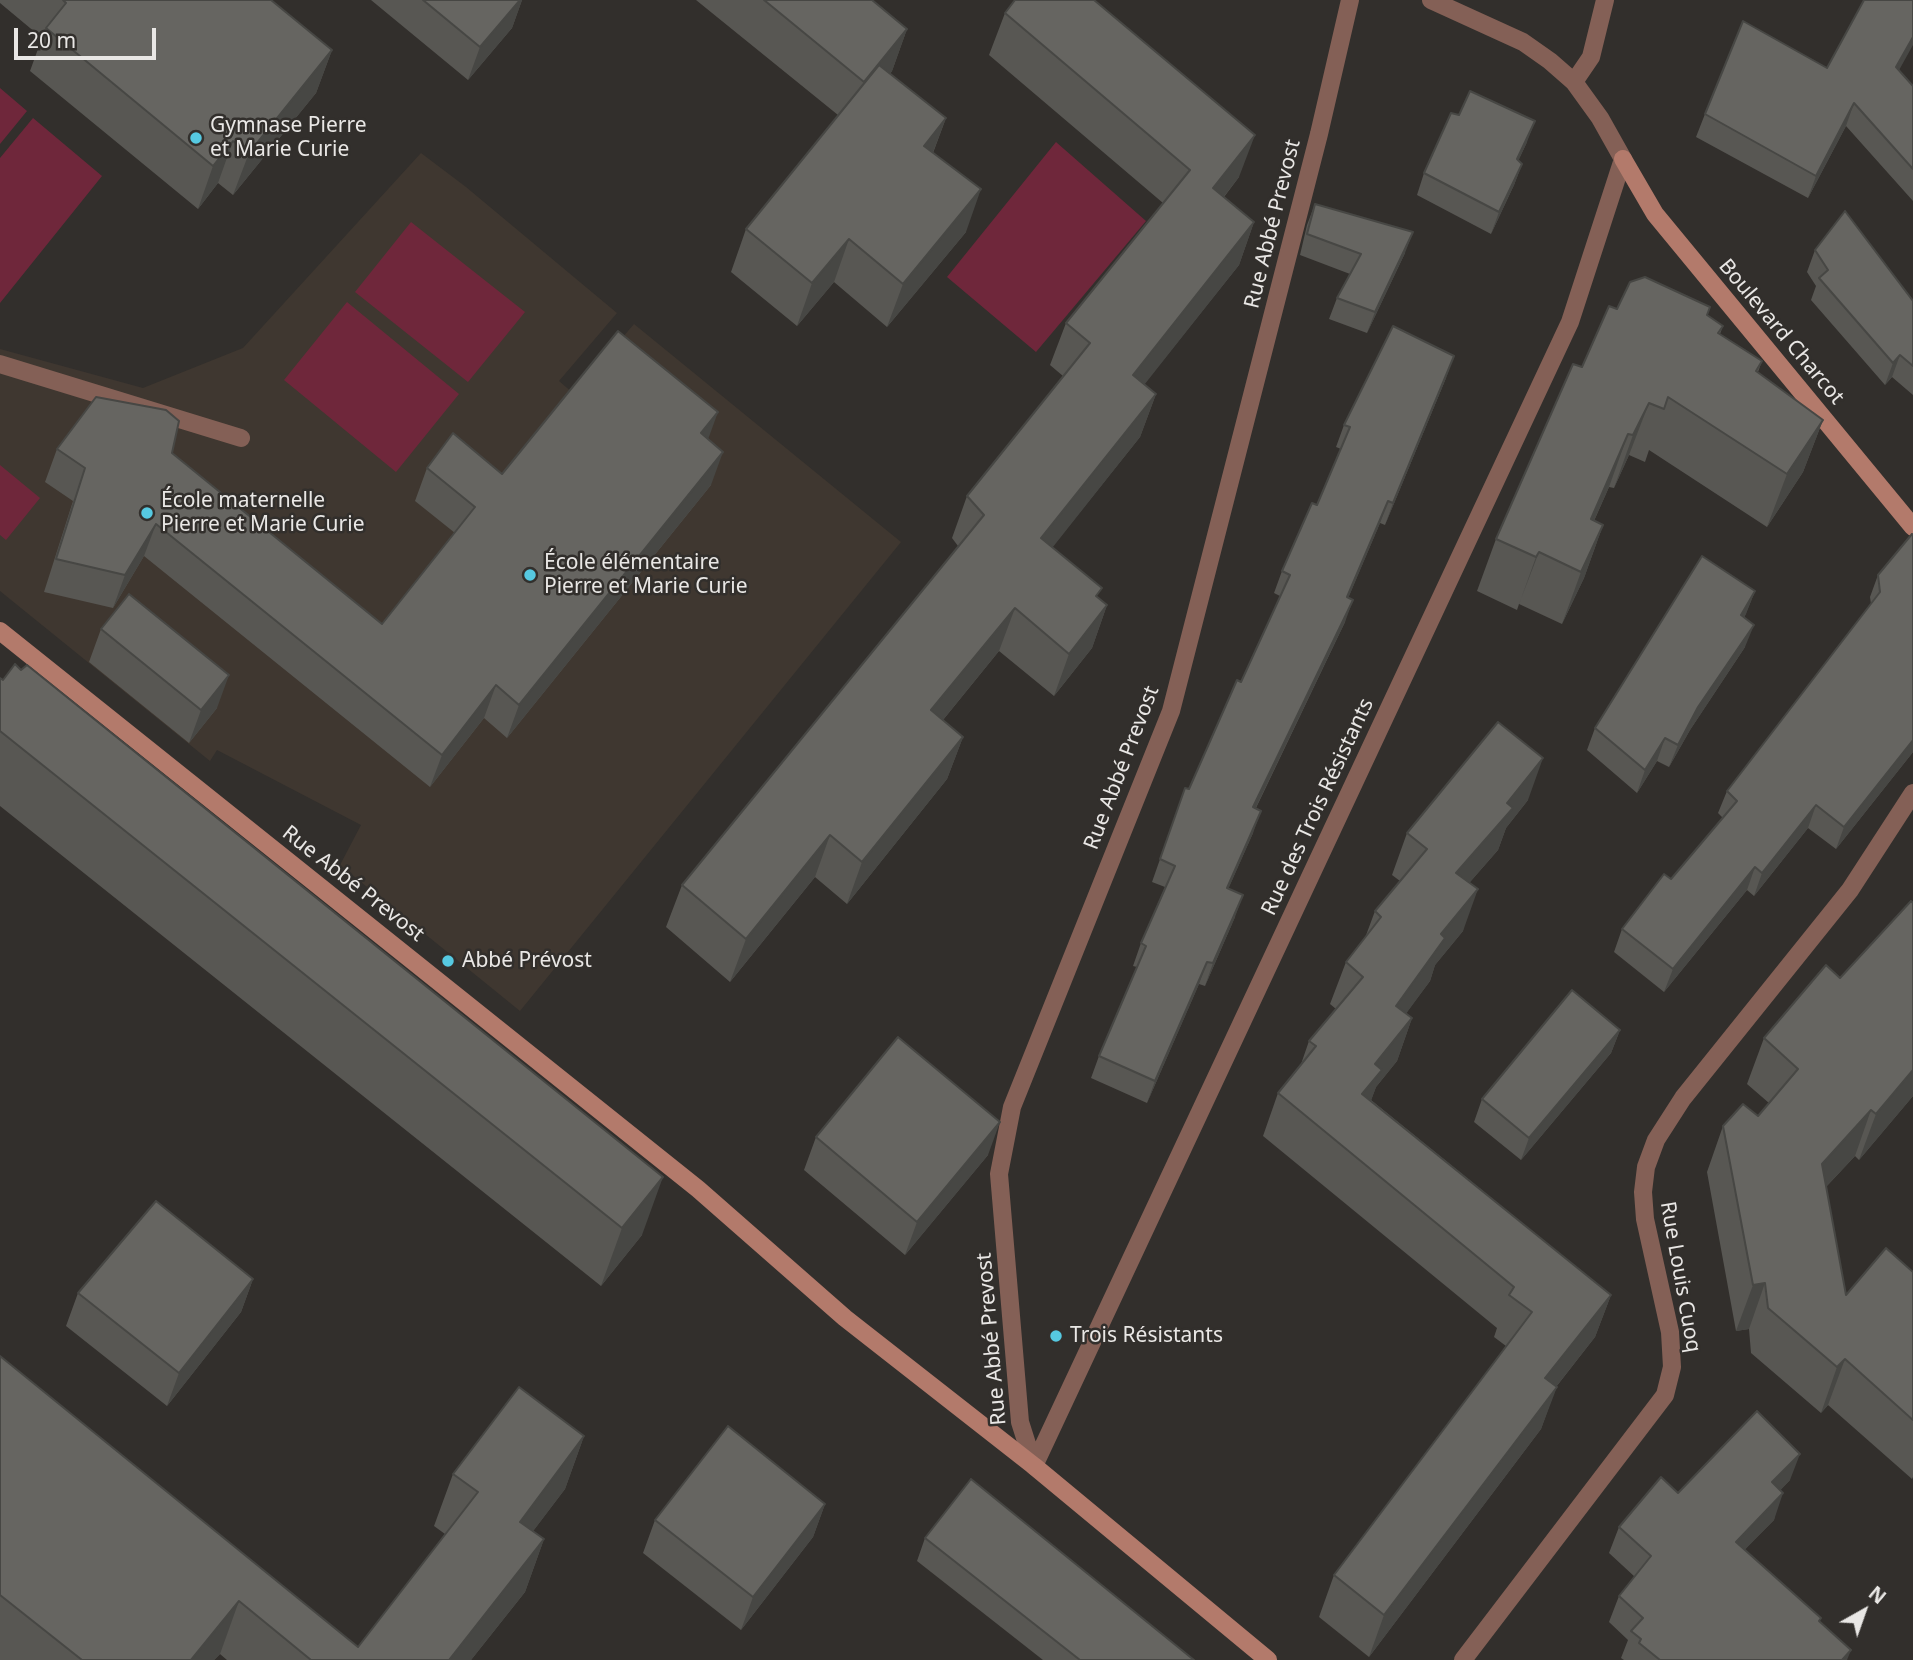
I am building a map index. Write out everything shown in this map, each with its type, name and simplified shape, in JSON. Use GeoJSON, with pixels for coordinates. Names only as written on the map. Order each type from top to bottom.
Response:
{"type":"FeatureCollection","features":[{"type":"Feature","properties":{"kind":"street","name":"Rue Abbé Prevost"},"geometry":{"type":"LineString","coordinates":[[1034,1466],[1020,1422],[999,1174],[1012,1107],[1171,711],[1320,134],[1350,0]]}},
{"type":"Feature","properties":{"kind":"street"},"geometry":{"type":"LineString","coordinates":[[1431,0],[1522,42],[1574,82],[1600,118],[1623,159]]}},
{"type":"Feature","properties":{"kind":"street"},"geometry":{"type":"LineString","coordinates":[[1574,82],[1591,57],[1605,0]]}},
{"type":"Feature","properties":{"kind":"street","name":"Rue des Trois Résistants"},"geometry":{"type":"LineString","coordinates":[[1034,1466],[1570,322],[1623,159]]}},
{"type":"Feature","properties":{"kind":"street","name":"Boulevard Charcot"},"geometry":{"type":"LineString","coordinates":[[1623,159],[1655,215],[1913,527]]}},
{"type":"Feature","properties":{"kind":"street"},"geometry":{"type":"LineString","coordinates":[[0,364],[241,438]]}},
{"type":"Feature","properties":{"kind":"street","name":"Rue Abbé Prevost"},"geometry":{"type":"LineString","coordinates":[[0,631],[698,1189],[845,1318],[1034,1466],[1268,1660]]}},
{"type":"Feature","properties":{"kind":"street","name":"Rue Louis Cuoq"},"geometry":{"type":"LineString","coordinates":[[1463,1660],[1665,1395],[1672,1367],[1670,1332],[1645,1219],[1643,1192],[1646,1167],[1656,1140],[1683,1098],[1850,890],[1913,793]]}},
{"type":"Feature","properties":{"kind":"shaded area"},"geometry":{"type":"Polygon","coordinates":[[[0,88],[27,111],[0,144],[0,88]]]}},
{"type":"Feature","properties":{"kind":"shaded area"},"geometry":{"type":"Polygon","coordinates":[[[33,118],[102,176],[0,303],[0,158],[33,118]]]}},
{"type":"Feature","properties":{"kind":"shaded area"},"geometry":{"type":"Polygon","coordinates":[[[1056,142],[1146,221],[1036,352],[947,277],[1056,142]]]}},
{"type":"Feature","properties":{"kind":"shaded area"},"geometry":{"type":"Polygon","coordinates":[[[421,153],[466,187],[617,313],[559,381],[574,394],[634,324],[901,542],[520,1011],[340,865],[361,825],[217,750],[210,761],[0,591],[0,349],[143,388],[243,348],[421,153]]]}},
{"type":"Feature","properties":{"kind":"shaded area"},"geometry":{"type":"Polygon","coordinates":[[[411,222],[525,312],[468,382],[355,292],[411,222]]]}},
{"type":"Feature","properties":{"kind":"shaded area"},"geometry":{"type":"Polygon","coordinates":[[[347,302],[459,394],[396,472],[284,380],[347,302]]]}},
{"type":"Feature","properties":{"kind":"shaded area"},"geometry":{"type":"Polygon","coordinates":[[[0,465],[40,498],[6,540],[0,535],[0,465]]]}},
{"type":"Feature","properties":{"kind":"building","name":"Gymnase Pierre et Marie Curie"},"geometry":{"type":"Polygon","coordinates":[[[63,0],[271,0],[332,50],[249,153],[233,141],[213,166],[46,28],[66,3],[63,0]]]}},
{"type":"Feature","properties":{"kind":"building"},"geometry":{"type":"Polygon","coordinates":[[[423,0],[520,0],[480,47],[423,0]]]}},
{"type":"Feature","properties":{"kind":"building"},"geometry":{"type":"Polygon","coordinates":[[[764,0],[872,0],[907,29],[864,82],[764,0]]]}},
{"type":"Feature","properties":{"kind":"building"},"geometry":{"type":"Polygon","coordinates":[[[1015,0],[1094,0],[1255,135],[1213,188],[1254,222],[1133,375],[1156,394],[1041,538],[1102,588],[1096,596],[1107,605],[1069,654],[1015,608],[931,710],[963,737],[862,862],[830,835],[746,939],[682,885],[984,515],[967,496],[1090,343],[1066,323],[1190,170],[1005,13],[1015,0]]]}},
{"type":"Feature","properties":{"kind":"building"},"geometry":{"type":"Polygon","coordinates":[[[1864,0],[1913,0],[1913,37],[1896,67],[1913,86],[1913,169],[1854,103],[1816,176],[1705,114],[1743,21],[1827,68],[1864,0]]]}},
{"type":"Feature","properties":{"kind":"building"},"geometry":{"type":"Polygon","coordinates":[[[879,65],[946,118],[924,146],[981,189],[903,284],[849,239],[812,283],[746,229],[879,65]]]}},
{"type":"Feature","properties":{"kind":"building"},"geometry":{"type":"Polygon","coordinates":[[[1470,91],[1535,121],[1517,159],[1522,164],[1499,212],[1424,173],[1451,113],[1459,115],[1470,91]]]}},
{"type":"Feature","properties":{"kind":"building"},"geometry":{"type":"Polygon","coordinates":[[[1315,204],[1413,232],[1375,312],[1337,298],[1361,254],[1307,234],[1315,204]]]}},
{"type":"Feature","properties":{"kind":"building"},"geometry":{"type":"Polygon","coordinates":[[[1845,211],[1913,301],[1913,366],[1900,355],[1893,363],[1819,278],[1828,270],[1815,250],[1845,211]]]}},
{"type":"Feature","properties":{"kind":"building"},"geometry":{"type":"Polygon","coordinates":[[[1645,277],[1710,307],[1707,315],[1723,326],[1718,333],[1762,361],[1756,371],[1823,420],[1787,474],[1668,397],[1664,409],[1649,403],[1633,435],[1628,434],[1591,519],[1603,525],[1581,572],[1539,552],[1536,557],[1496,539],[1573,364],[1582,367],[1609,306],[1617,309],[1630,282],[1645,277]]]}},
{"type":"Feature","properties":{"kind":"building"},"geometry":{"type":"Polygon","coordinates":[[[1393,326],[1454,356],[1393,503],[1388,501],[1347,597],[1353,600],[1253,807],[1261,811],[1227,888],[1243,895],[1213,963],[1207,962],[1155,1081],[1099,1056],[1146,946],[1141,943],[1175,866],[1160,859],[1185,788],[1189,789],[1237,680],[1241,682],[1290,575],[1282,571],[1312,503],[1317,505],[1350,427],[1344,425],[1393,326]]]}},
{"type":"Feature","properties":{"kind":"building"},"geometry":{"type":"Polygon","coordinates":[[[618,331],[718,412],[701,433],[723,452],[519,705],[496,685],[442,755],[156,524],[125,575],[56,559],[85,468],[57,449],[96,397],[166,410],[179,421],[172,453],[382,624],[475,507],[427,468],[453,433],[502,474],[618,331]]]}},
{"type":"Feature","properties":{"kind":"building"},"geometry":{"type":"Polygon","coordinates":[[[1912,534],[1913,740],[1844,827],[1816,805],[1762,873],[1755,867],[1673,969],[1622,929],[1664,874],[1671,879],[1737,801],[1727,791],[1880,592],[1878,575],[1912,534]]]}},
{"type":"Feature","properties":{"kind":"building"},"geometry":{"type":"Polygon","coordinates":[[[1702,556],[1755,591],[1741,615],[1754,625],[1698,707],[1678,745],[1665,738],[1645,770],[1595,728],[1702,556]]]}},
{"type":"Feature","properties":{"kind":"building"},"geometry":{"type":"Polygon","coordinates":[[[129,594],[229,675],[201,710],[101,629],[129,594]]]}},
{"type":"Feature","properties":{"kind":"building"},"geometry":{"type":"Polygon","coordinates":[[[15,664],[21,670],[27,665],[663,1177],[622,1228],[0,731],[0,678],[3,680],[15,664]]]}},
{"type":"Feature","properties":{"kind":"building"},"geometry":{"type":"Polygon","coordinates":[[[1498,722],[1543,758],[1507,803],[1513,808],[1456,873],[1478,889],[1441,934],[1445,938],[1396,1006],[1412,1018],[1375,1064],[1382,1070],[1362,1094],[1611,1295],[1545,1378],[1557,1387],[1384,1615],[1334,1575],[1532,1312],[1509,1295],[1514,1287],[1278,1093],[1316,1046],[1309,1041],[1363,977],[1346,962],[1381,917],[1375,911],[1427,849],[1407,833],[1498,722]]]}},
{"type":"Feature","properties":{"kind":"building"},"geometry":{"type":"Polygon","coordinates":[[[1911,901],[1913,1070],[1876,1114],[1871,1110],[1822,1164],[1846,1295],[1886,1248],[1913,1272],[1913,1420],[1845,1359],[1837,1367],[1768,1308],[1765,1283],[1753,1285],[1723,1126],[1743,1104],[1758,1116],[1798,1069],[1764,1038],[1826,965],[1840,978],[1911,901]]]}},
{"type":"Feature","properties":{"kind":"building"},"geometry":{"type":"Polygon","coordinates":[[[1572,990],[1620,1030],[1529,1138],[1482,1099],[1572,990]]]}},
{"type":"Feature","properties":{"kind":"building"},"geometry":{"type":"Polygon","coordinates":[[[898,1037],[1000,1122],[917,1222],[816,1137],[898,1037]]]}},
{"type":"Feature","properties":{"kind":"building"},"geometry":{"type":"Polygon","coordinates":[[[156,1201],[253,1279],[179,1373],[78,1293],[156,1201]]]}},
{"type":"Feature","properties":{"kind":"building"},"geometry":{"type":"Polygon","coordinates":[[[0,1356],[358,1647],[478,1492],[453,1474],[519,1387],[584,1436],[520,1522],[544,1539],[449,1660],[311,1660],[239,1601],[191,1660],[82,1660],[0,1595],[0,1356]]]}},
{"type":"Feature","properties":{"kind":"building"},"geometry":{"type":"Polygon","coordinates":[[[1757,1411],[1800,1454],[1772,1482],[1783,1493],[1736,1542],[1821,1618],[1819,1621],[1851,1650],[1842,1660],[1660,1660],[1639,1643],[1641,1639],[1631,1631],[1643,1618],[1619,1596],[1651,1556],[1619,1527],[1661,1477],[1678,1493],[1757,1411]]]}},
{"type":"Feature","properties":{"kind":"building"},"geometry":{"type":"Polygon","coordinates":[[[728,1426],[825,1504],[753,1597],[655,1520],[728,1426]]]}},
{"type":"Feature","properties":{"kind":"building"},"geometry":{"type":"Polygon","coordinates":[[[971,1479],[1194,1660],[1080,1660],[925,1538],[971,1479]]]}},
{"type":"Feature","properties":{"kind":"place","name":"Gymnase Pierre et Marie Curie"},"geometry":{"type":"Point","coordinates":[196,138]}},
{"type":"Feature","properties":{"kind":"place","name":"École maternelle Pierre et Marie Curie"},"geometry":{"type":"Point","coordinates":[147,513]}},
{"type":"Feature","properties":{"kind":"place","name":"École élémentaire Pierre et Marie Curie"},"geometry":{"type":"Point","coordinates":[530,575]}},
{"type":"Feature","properties":{"kind":"place","name":"Abbé Prévost"},"geometry":{"type":"Point","coordinates":[448,961]}},
{"type":"Feature","properties":{"kind":"place","name":"Trois Résistants"},"geometry":{"type":"Point","coordinates":[1056,1336]}}]}
